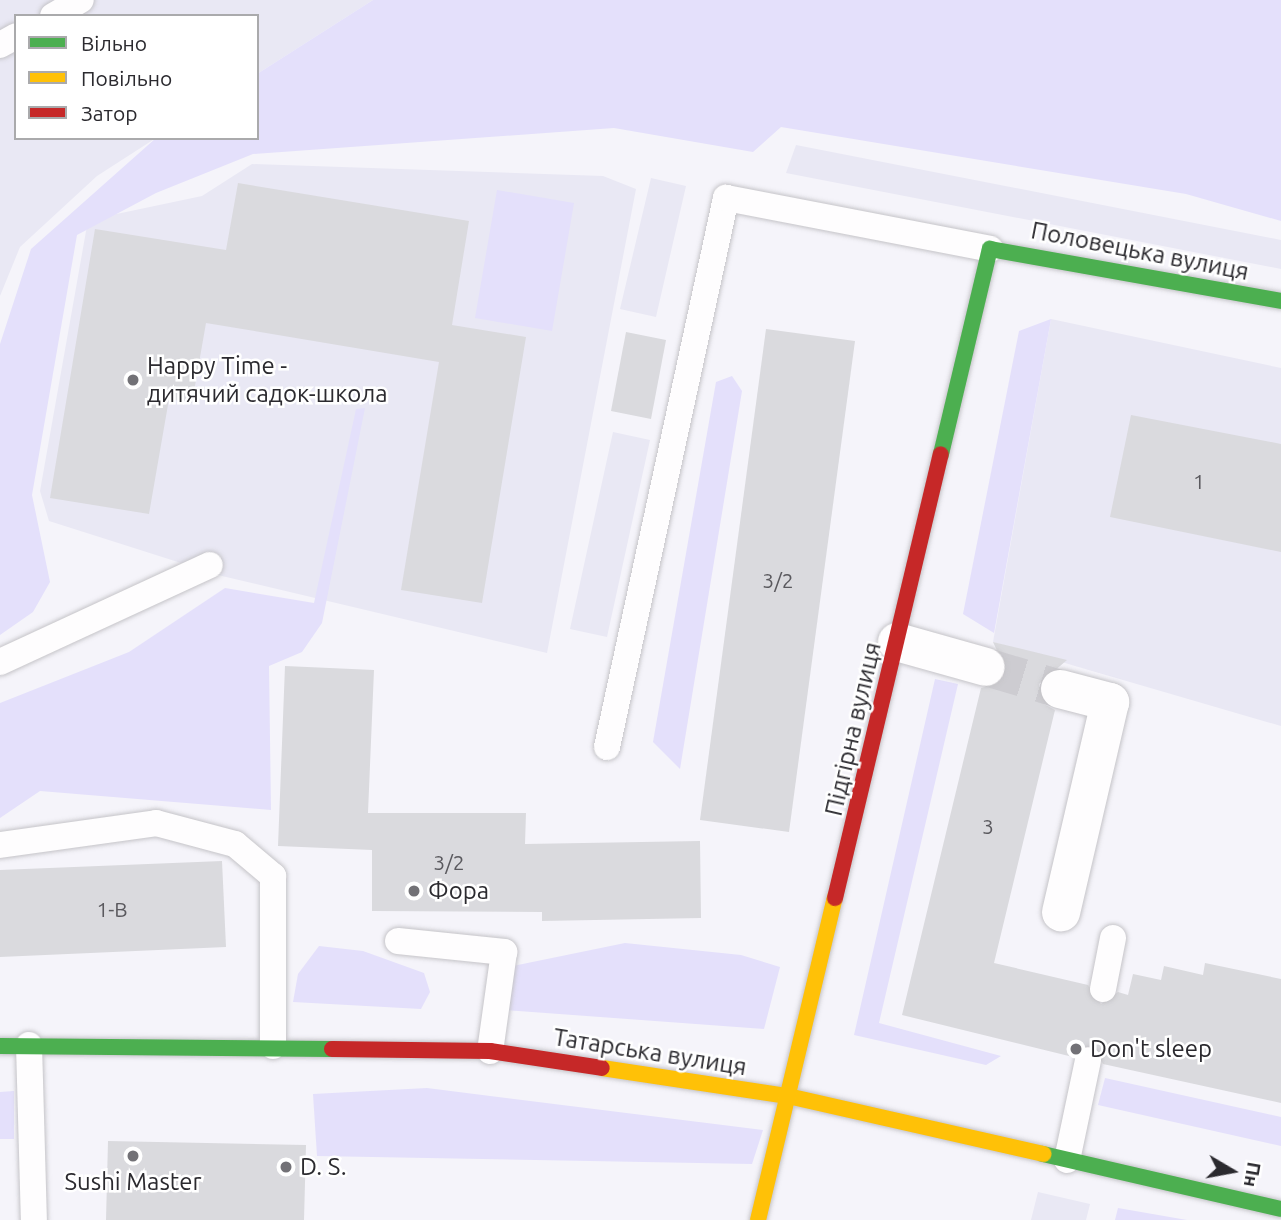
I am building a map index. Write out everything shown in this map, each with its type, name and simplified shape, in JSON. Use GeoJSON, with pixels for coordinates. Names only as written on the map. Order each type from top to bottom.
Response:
{"type":"FeatureCollection","features":[{"type":"Feature","properties":{"kind":"street","name":"Половецька вулиця"},"geometry":{"type":"LineString","coordinates":[[990,249],[1281,301]]}},
{"type":"Feature","properties":{"kind":"street","name":"Підгірна вулиця"},"geometry":{"type":"LineString","coordinates":[[758,1220],[990,249]]}},
{"type":"Feature","properties":{"kind":"street"},"geometry":{"type":"LineString","coordinates":[[897,642],[986,667]]}},
{"type":"Feature","properties":{"kind":"street"},"geometry":{"type":"LineString","coordinates":[[1060,689],[1110,702],[1060,912]]}},
{"type":"Feature","properties":{"kind":"street","name":"Татарська вулиця"},"geometry":{"type":"LineString","coordinates":[[0,1046],[273,1046],[490,1051],[788,1096],[1281,1209]]}},
{"type":"Feature","properties":{"kind":"lane"},"geometry":{"type":"LineString","coordinates":[[56,14],[81,0]]}},
{"type":"Feature","properties":{"kind":"lane"},"geometry":{"type":"LineString","coordinates":[[607,747],[726,198],[990,249]]}},
{"type":"Feature","properties":{"kind":"lane"},"geometry":{"type":"LineString","coordinates":[[0,662],[210,565]]}},
{"type":"Feature","properties":{"kind":"lane"},"geometry":{"type":"LineString","coordinates":[[0,845],[156,823],[235,844],[273,876],[273,1046]]}},
{"type":"Feature","properties":{"kind":"lane"},"geometry":{"type":"LineString","coordinates":[[1103,989],[1113,938]]}},
{"type":"Feature","properties":{"kind":"lane"},"geometry":{"type":"LineString","coordinates":[[398,941],[504,952],[490,1051]]}},
{"type":"Feature","properties":{"kind":"lane"},"geometry":{"type":"LineString","coordinates":[[29,1045],[34,1220]]}},
{"type":"Feature","properties":{"kind":"lane"},"geometry":{"type":"LineString","coordinates":[[1067,1160],[1088,1060]]}},
{"type":"Feature","properties":{"kind":"shaded area"},"geometry":{"type":"Polygon","coordinates":[[[0,0],[373,0],[259,73],[259,14],[14,14],[14,140],[153,140],[97,176],[20,247],[0,296],[0,0]]]}},
{"type":"Feature","properties":{"kind":"shaded area"},"geometry":{"type":"Polygon","coordinates":[[[373,0],[1281,0],[1281,221],[1186,194],[781,127],[753,152],[614,128],[253,154],[156,193],[77,235],[32,495],[50,582],[33,612],[0,635],[0,344],[31,249],[154,140],[259,140],[259,73],[373,0]]]}},
{"type":"Feature","properties":{"kind":"shaded area"},"geometry":{"type":"Polygon","coordinates":[[[796,145],[1281,240],[1281,269],[786,173],[796,145]]]}},
{"type":"Feature","properties":{"kind":"shaded area"},"geometry":{"type":"Polygon","coordinates":[[[252,164],[603,176],[636,189],[547,653],[222,576],[49,521],[40,491],[88,220],[202,196],[252,164]]]}},
{"type":"Feature","properties":{"kind":"shaded area"},"geometry":{"type":"Polygon","coordinates":[[[651,178],[686,186],[656,317],[620,309],[651,178]]]}},
{"type":"Feature","properties":{"kind":"shaded area"},"geometry":{"type":"Polygon","coordinates":[[[497,190],[574,203],[552,331],[475,318],[497,190]]]}},
{"type":"Feature","properties":{"kind":"shaded area"},"geometry":{"type":"Polygon","coordinates":[[[1051,319],[1281,368],[1281,726],[993,642],[1051,319]]]}},
{"type":"Feature","properties":{"kind":"shaded area"},"geometry":{"type":"Polygon","coordinates":[[[1051,319],[994,633],[963,614],[1019,331],[1051,319]]]}},
{"type":"Feature","properties":{"kind":"shaded area"},"geometry":{"type":"Polygon","coordinates":[[[732,376],[742,391],[680,769],[653,742],[716,382],[732,376]]]}},
{"type":"Feature","properties":{"kind":"shaded area"},"geometry":{"type":"Polygon","coordinates":[[[365,408],[322,623],[302,652],[269,666],[271,810],[40,791],[0,818],[0,703],[129,652],[225,588],[314,603],[356,409],[365,408]]]}},
{"type":"Feature","properties":{"kind":"shaded area"},"geometry":{"type":"Polygon","coordinates":[[[613,432],[650,440],[607,637],[570,629],[613,432]]]}},
{"type":"Feature","properties":{"kind":"shaded area"},"geometry":{"type":"Polygon","coordinates":[[[935,679],[958,684],[879,1023],[1001,1056],[986,1065],[854,1035],[935,679]]]}},
{"type":"Feature","properties":{"kind":"shaded area"},"geometry":{"type":"Polygon","coordinates":[[[625,943],[741,955],[780,967],[764,1029],[491,1009],[508,967],[625,943]]]}},
{"type":"Feature","properties":{"kind":"shaded area"},"geometry":{"type":"Polygon","coordinates":[[[319,946],[363,951],[424,973],[430,992],[421,1009],[293,1002],[298,974],[319,946]]]}},
{"type":"Feature","properties":{"kind":"shaded area"},"geometry":{"type":"Polygon","coordinates":[[[1105,1078],[1281,1117],[1281,1146],[1098,1105],[1105,1078]]]}},
{"type":"Feature","properties":{"kind":"shaded area"},"geometry":{"type":"Polygon","coordinates":[[[427,1088],[763,1130],[752,1164],[317,1156],[313,1094],[427,1088]]]}},
{"type":"Feature","properties":{"kind":"shaded area"},"geometry":{"type":"Polygon","coordinates":[[[14,1091],[14,1139],[0,1139],[0,1092],[14,1091]]]}},
{"type":"Feature","properties":{"kind":"shaded area"},"geometry":{"type":"Polygon","coordinates":[[[1038,1192],[1090,1204],[1086,1220],[1031,1220],[1038,1192]]]}},
{"type":"Feature","properties":{"kind":"shaded area"},"geometry":{"type":"Polygon","coordinates":[[[1118,1208],[1187,1220],[1115,1220],[1118,1208]]]}},
{"type":"Feature","properties":{"kind":"building","name":"Happy Time - дитячий садок-школа"},"geometry":{"type":"Polygon","coordinates":[[[238,183],[469,221],[452,325],[526,337],[482,603],[401,590],[439,362],[206,323],[192,403],[169,399],[149,514],[50,498],[95,229],[226,250],[238,183]]]}},
{"type":"Feature","properties":{"kind":"building"},"geometry":{"type":"Polygon","coordinates":[[[766,329],[855,341],[789,832],[700,820],[766,329]]]}},
{"type":"Feature","properties":{"kind":"building"},"geometry":{"type":"Polygon","coordinates":[[[626,332],[666,340],[651,419],[611,411],[626,332]]]}},
{"type":"Feature","properties":{"kind":"building"},"geometry":{"type":"Polygon","coordinates":[[[1131,415],[1281,444],[1281,552],[1110,517],[1131,415]]]}},
{"type":"Feature","properties":{"kind":"building"},"geometry":{"type":"Polygon","coordinates":[[[993,642],[1067,660],[1039,684],[1044,704],[1055,710],[994,963],[1088,985],[1101,1004],[1118,992],[1128,995],[1133,974],[1161,980],[1164,966],[1203,975],[1205,963],[1281,979],[1281,1103],[1103,1064],[1092,1045],[1073,1057],[902,1015],[981,688],[1001,683],[1007,672],[993,642]]]}},
{"type":"Feature","properties":{"kind":"building"},"geometry":{"type":"Polygon","coordinates":[[[285,666],[374,670],[368,813],[526,813],[525,844],[700,841],[701,918],[542,921],[542,912],[372,911],[372,850],[278,846],[285,666]]]}},
{"type":"Feature","properties":{"kind":"building"},"geometry":{"type":"Polygon","coordinates":[[[222,861],[226,947],[0,957],[0,870],[222,861]]]}},
{"type":"Feature","properties":{"kind":"building"},"geometry":{"type":"Polygon","coordinates":[[[108,1141],[306,1145],[304,1220],[106,1220],[108,1141]]]}},
{"type":"Feature","properties":{"kind":"tunnel"},"geometry":{"type":"LineString","coordinates":[[986,667],[1060,689]]}},
{"type":"Feature","properties":{"kind":"traffic: fast"},"geometry":{"type":"LineString","coordinates":[[941,454],[990,249],[1281,301]]}},
{"type":"Feature","properties":{"kind":"traffic: fast"},"geometry":{"type":"LineString","coordinates":[[0,1046],[332,1049]]}},
{"type":"Feature","properties":{"kind":"traffic: fast"},"geometry":{"type":"LineString","coordinates":[[1043,1154],[1281,1209]]}},
{"type":"Feature","properties":{"kind":"traffic: slow"},"geometry":{"type":"LineString","coordinates":[[758,1220],[835,898]]}},
{"type":"Feature","properties":{"kind":"traffic: slow"},"geometry":{"type":"LineString","coordinates":[[602,1068],[788,1096],[1043,1154]]}},
{"type":"Feature","properties":{"kind":"traffic: jam"},"geometry":{"type":"LineString","coordinates":[[835,898],[941,454]]}},
{"type":"Feature","properties":{"kind":"traffic: jam"},"geometry":{"type":"LineString","coordinates":[[332,1049],[490,1051],[602,1068]]}},
{"type":"Feature","properties":{"kind":"place","name":"Happy Time - дитячий садок-школа"},"geometry":{"type":"Point","coordinates":[133,380]}},
{"type":"Feature","properties":{"kind":"place","name":"Фора"},"geometry":{"type":"Point","coordinates":[414,891]}},
{"type":"Feature","properties":{"kind":"place","name":"Don't sleep"},"geometry":{"type":"Point","coordinates":[1076,1049]}},
{"type":"Feature","properties":{"kind":"place","name":"Sushi Master"},"geometry":{"type":"Point","coordinates":[133,1156]}},
{"type":"Feature","properties":{"kind":"place","name":"D. S."},"geometry":{"type":"Point","coordinates":[286,1167]}}]}
